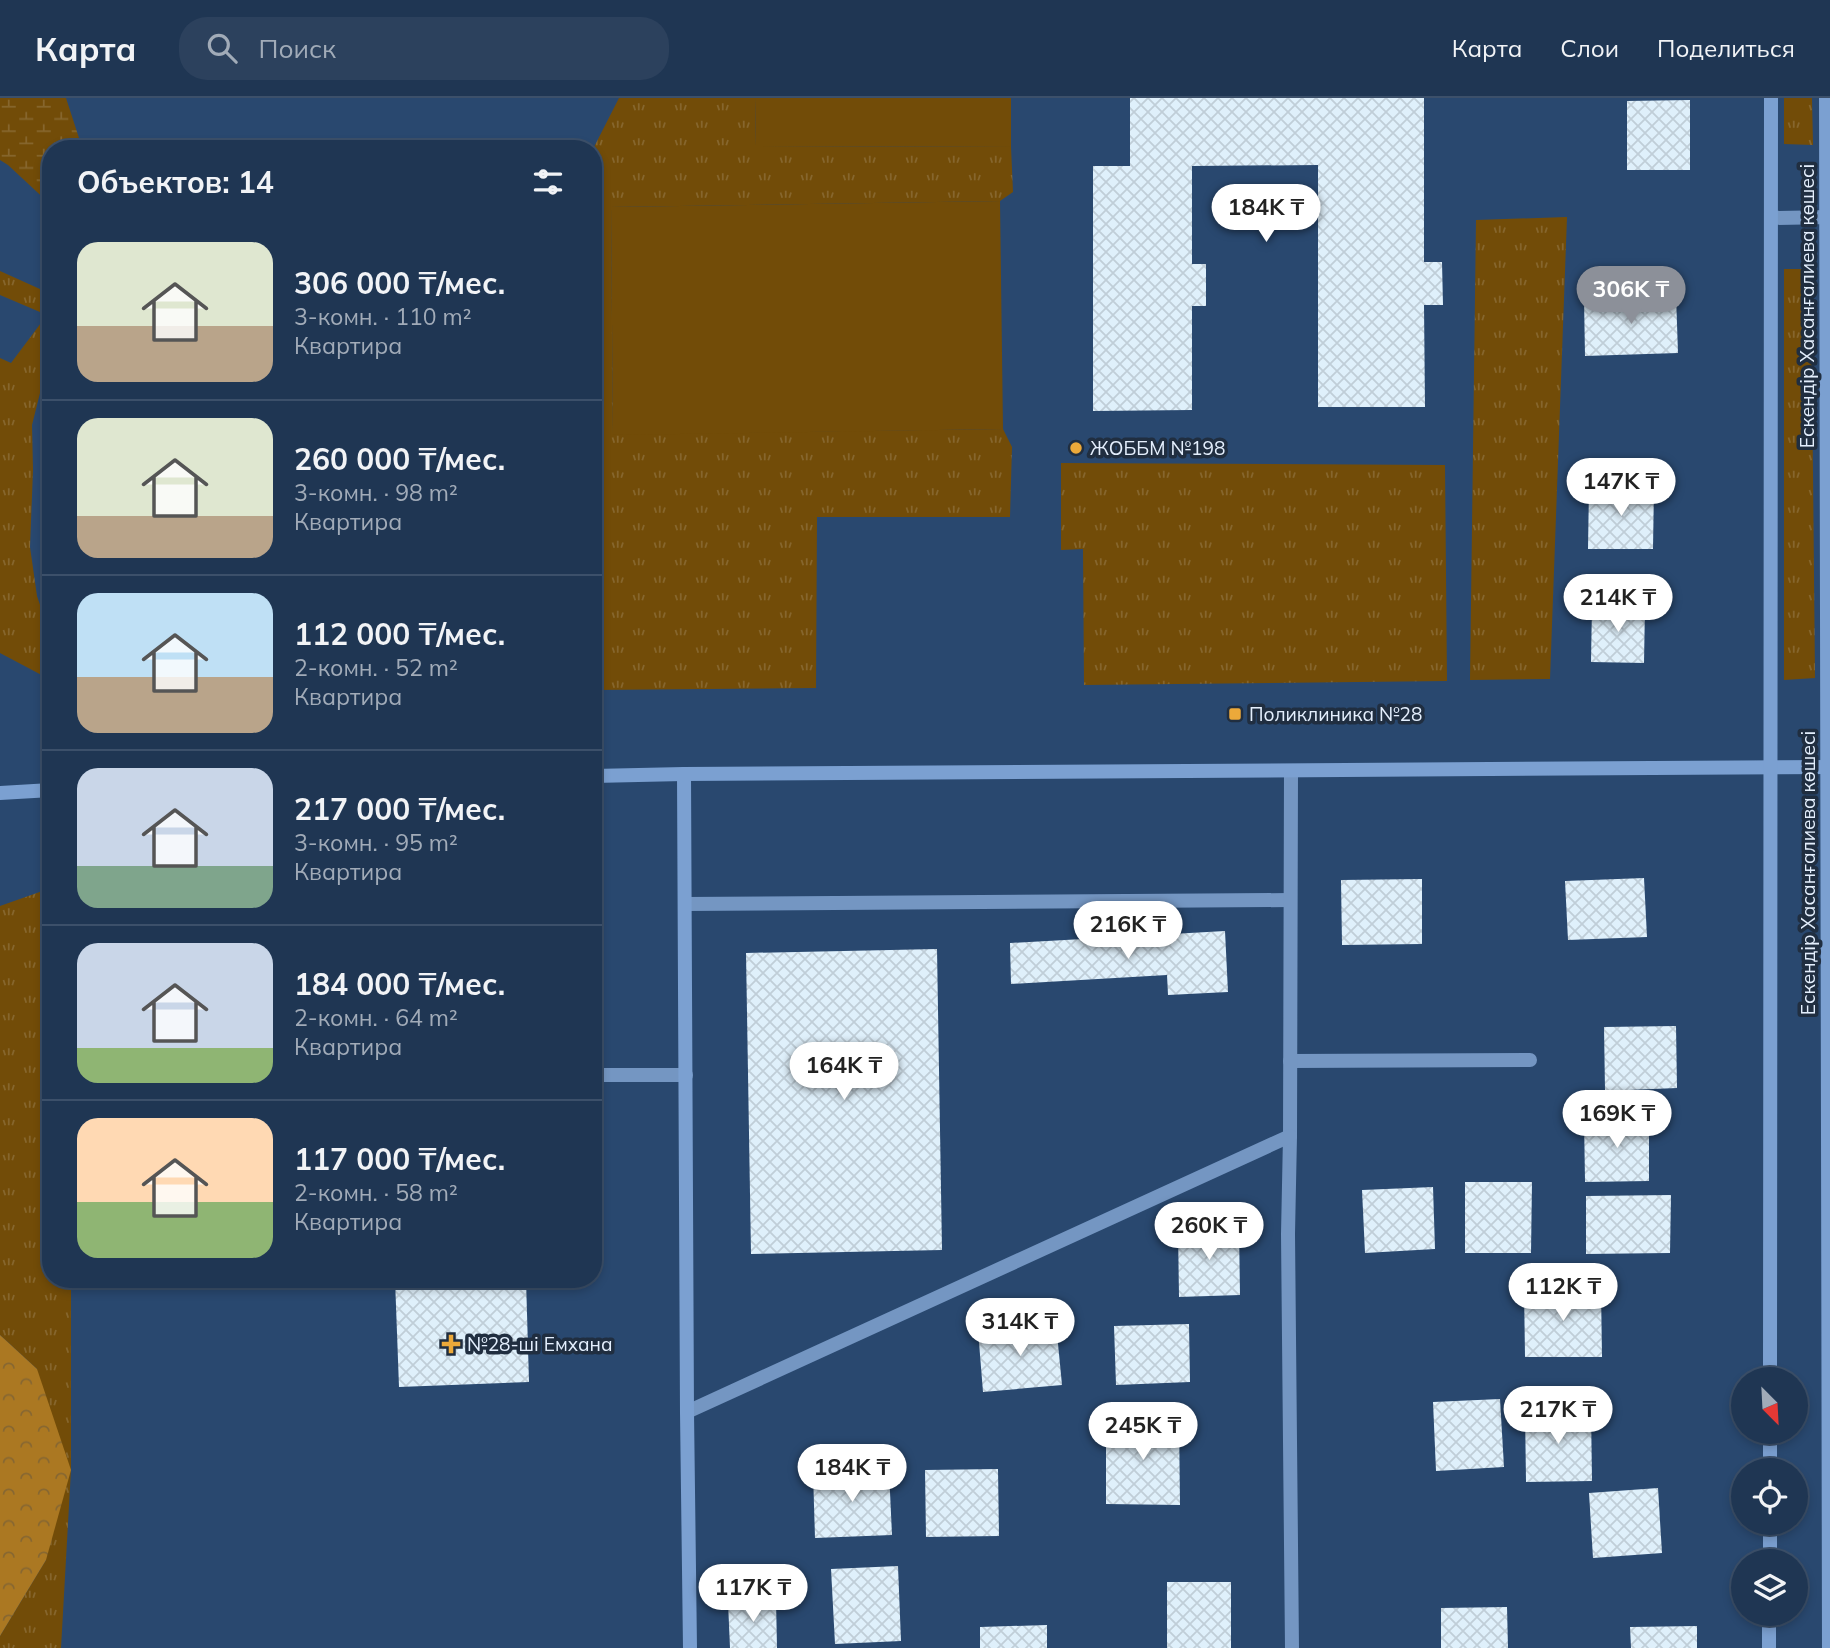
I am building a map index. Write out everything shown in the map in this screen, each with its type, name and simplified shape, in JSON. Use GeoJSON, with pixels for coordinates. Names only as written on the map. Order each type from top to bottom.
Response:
{"type":"FeatureCollection","features":[{"type":"Feature","properties":{"kind":"street","name":"Ескендір Хасанғалиева көшесі"},"geometry":{"type":"LineString","coordinates":[[1770,1367],[1772,98]]}},
{"type":"Feature","properties":{"kind":"street","name":"Ескендір Хасанғалиева көшесі"},"geometry":{"type":"LineString","coordinates":[[1826,98],[1829,1648]]}},
{"type":"Feature","properties":{"kind":"street"},"geometry":{"type":"LineString","coordinates":[[1771,218],[1828,217]]}},
{"type":"Feature","properties":{"kind":"street"},"geometry":{"type":"LineString","coordinates":[[602,776],[1829,767]]}},
{"type":"Feature","properties":{"kind":"street"},"geometry":{"type":"LineString","coordinates":[[1291,771],[1288,1234],[1292,1648]]}},
{"type":"Feature","properties":{"kind":"street"},"geometry":{"type":"LineString","coordinates":[[684,774],[690,1648]]}},
{"type":"Feature","properties":{"kind":"street"},"geometry":{"type":"LineString","coordinates":[[0,793],[42,791]]}},
{"type":"Feature","properties":{"kind":"street"},"geometry":{"type":"LineString","coordinates":[[685,904],[1290,900]]}},
{"type":"Feature","properties":{"kind":"street"},"geometry":{"type":"LineString","coordinates":[[1290,1061],[1530,1060]]}},
{"type":"Feature","properties":{"kind":"street"},"geometry":{"type":"LineString","coordinates":[[602,1075],[686,1075]]}},
{"type":"Feature","properties":{"kind":"street"},"geometry":{"type":"LineString","coordinates":[[687,1412],[1290,1136]]}},
{"type":"Feature","properties":{"kind":"street"},"geometry":{"type":"LineString","coordinates":[[1769,1626],[1769,1648]]}},
{"type":"Feature","properties":{"kind":"green space"},"geometry":{"type":"Polygon","coordinates":[[[0,98],[66,98],[80,140],[42,140],[42,197],[0,160],[0,98]]]}},
{"type":"Feature","properties":{"kind":"green space"},"geometry":{"type":"Polygon","coordinates":[[[619,98],[756,98],[755,146],[1011,147],[1013,192],[1000,201],[611,207],[613,434],[1003,429],[1012,447],[1010,517],[817,517],[816,688],[602,690],[602,140],[598,140],[619,98]]]}},
{"type":"Feature","properties":{"kind":"green space"},"geometry":{"type":"Polygon","coordinates":[[[756,98],[1011,98],[1011,147],[755,146],[756,98]]]}},
{"type":"Feature","properties":{"kind":"green space"},"geometry":{"type":"Polygon","coordinates":[[[1784,98],[1812,98],[1813,145],[1784,144],[1784,98]]]}},
{"type":"Feature","properties":{"kind":"green space"},"geometry":{"type":"Polygon","coordinates":[[[1000,201],[1003,429],[613,435],[611,207],[1000,201]]]}},
{"type":"Feature","properties":{"kind":"green space"},"geometry":{"type":"Polygon","coordinates":[[[1567,217],[1550,679],[1470,680],[1476,220],[1567,217]]]}},
{"type":"Feature","properties":{"kind":"green space"},"geometry":{"type":"Polygon","coordinates":[[[1784,269],[1811,269],[1815,678],[1784,680],[1784,269]]]}},
{"type":"Feature","properties":{"kind":"green space"},"geometry":{"type":"Polygon","coordinates":[[[0,271],[42,290],[42,313],[0,295],[0,271]]]}},
{"type":"Feature","properties":{"kind":"green space"},"geometry":{"type":"Polygon","coordinates":[[[42,322],[42,385],[32,425],[30,547],[37,596],[42,611],[42,675],[0,653],[0,358],[11,363],[42,322]]]}},
{"type":"Feature","properties":{"kind":"green space"},"geometry":{"type":"Polygon","coordinates":[[[1061,463],[1445,465],[1447,681],[1084,685],[1083,549],[1061,550],[1061,463]]]}},
{"type":"Feature","properties":{"kind":"green space"},"geometry":{"type":"Polygon","coordinates":[[[42,891],[42,1288],[71,1288],[71,1470],[61,1648],[0,1648],[0,1636],[46,1560],[37,1369],[0,1335],[0,906],[42,891]]]}},
{"type":"Feature","properties":{"kind":"green space"},"geometry":{"type":"Polygon","coordinates":[[[0,1335],[37,1369],[71,1470],[46,1560],[0,1636],[0,1335]]]}},
{"type":"Feature","properties":{"kind":"building"},"geometry":{"type":"Polygon","coordinates":[[[1130,98],[1424,98],[1424,262],[1442,262],[1443,305],[1424,305],[1425,407],[1318,407],[1318,165],[1192,166],[1192,264],[1206,264],[1206,306],[1192,306],[1192,410],[1093,411],[1093,166],[1130,166],[1130,98]]]}},
{"type":"Feature","properties":{"kind":"building"},"geometry":{"type":"Polygon","coordinates":[[[1690,100],[1690,170],[1627,170],[1627,101],[1690,100]]]}},
{"type":"Feature","properties":{"kind":"building"},"geometry":{"type":"Polygon","coordinates":[[[1676,295],[1678,353],[1585,356],[1584,298],[1676,295]]]}},
{"type":"Feature","properties":{"kind":"building"},"geometry":{"type":"Polygon","coordinates":[[[1589,487],[1654,487],[1653,549],[1588,549],[1589,487]]]}},
{"type":"Feature","properties":{"kind":"building"},"geometry":{"type":"Polygon","coordinates":[[[1592,605],[1645,606],[1644,663],[1591,662],[1592,605]]]}},
{"type":"Feature","properties":{"kind":"building"},"geometry":{"type":"Polygon","coordinates":[[[1644,878],[1647,937],[1568,940],[1565,881],[1644,878]]]}},
{"type":"Feature","properties":{"kind":"building"},"geometry":{"type":"Polygon","coordinates":[[[1422,879],[1422,944],[1342,945],[1341,880],[1422,879]]]}},
{"type":"Feature","properties":{"kind":"building"},"geometry":{"type":"Polygon","coordinates":[[[1225,931],[1228,992],[1168,995],[1167,975],[1011,984],[1010,943],[1225,931]]]}},
{"type":"Feature","properties":{"kind":"building"},"geometry":{"type":"Polygon","coordinates":[[[937,949],[942,1250],[751,1254],[746,953],[937,949]]]}},
{"type":"Feature","properties":{"kind":"building"},"geometry":{"type":"Polygon","coordinates":[[[1676,1026],[1677,1088],[1605,1091],[1604,1027],[1676,1026]]]}},
{"type":"Feature","properties":{"kind":"building"},"geometry":{"type":"Polygon","coordinates":[[[1584,1118],[1649,1118],[1649,1181],[1585,1182],[1584,1118]]]}},
{"type":"Feature","properties":{"kind":"building"},"geometry":{"type":"Polygon","coordinates":[[[1465,1182],[1532,1182],[1531,1253],[1465,1253],[1465,1182]]]}},
{"type":"Feature","properties":{"kind":"building"},"geometry":{"type":"Polygon","coordinates":[[[1433,1187],[1435,1249],[1365,1253],[1362,1190],[1433,1187]]]}},
{"type":"Feature","properties":{"kind":"building"},"geometry":{"type":"Polygon","coordinates":[[[1671,1195],[1670,1253],[1586,1254],[1586,1196],[1671,1195]]]}},
{"type":"Feature","properties":{"kind":"building"},"geometry":{"type":"Polygon","coordinates":[[[1239,1228],[1240,1295],[1179,1297],[1178,1230],[1239,1228]]]}},
{"type":"Feature","properties":{"kind":"building"},"geometry":{"type":"Polygon","coordinates":[[[395,1288],[526,1288],[529,1382],[399,1387],[395,1288]]]}},
{"type":"Feature","properties":{"kind":"building"},"geometry":{"type":"Polygon","coordinates":[[[1524,1289],[1601,1289],[1602,1357],[1525,1357],[1524,1289]]]}},
{"type":"Feature","properties":{"kind":"building"},"geometry":{"type":"Polygon","coordinates":[[[1056,1323],[1062,1385],[983,1392],[978,1330],[1056,1323]]]}},
{"type":"Feature","properties":{"kind":"building"},"geometry":{"type":"Polygon","coordinates":[[[1189,1324],[1190,1382],[1116,1385],[1114,1326],[1189,1324]]]}},
{"type":"Feature","properties":{"kind":"building"},"geometry":{"type":"Polygon","coordinates":[[[1500,1399],[1504,1467],[1436,1471],[1433,1402],[1500,1399]]]}},
{"type":"Feature","properties":{"kind":"building"},"geometry":{"type":"Polygon","coordinates":[[[1591,1410],[1592,1481],[1526,1482],[1525,1411],[1591,1410]]]}},
{"type":"Feature","properties":{"kind":"building"},"geometry":{"type":"Polygon","coordinates":[[[1106,1419],[1179,1419],[1180,1505],[1106,1504],[1106,1419]]]}},
{"type":"Feature","properties":{"kind":"building"},"geometry":{"type":"Polygon","coordinates":[[[998,1469],[999,1536],[926,1537],[925,1470],[998,1469]]]}},
{"type":"Feature","properties":{"kind":"building"},"geometry":{"type":"Polygon","coordinates":[[[889,1470],[892,1535],[815,1538],[813,1472],[889,1470]]]}},
{"type":"Feature","properties":{"kind":"building"},"geometry":{"type":"Polygon","coordinates":[[[1658,1488],[1662,1553],[1593,1558],[1589,1493],[1658,1488]]]}},
{"type":"Feature","properties":{"kind":"building"},"geometry":{"type":"Polygon","coordinates":[[[898,1566],[901,1641],[835,1644],[831,1569],[898,1566]]]}},
{"type":"Feature","properties":{"kind":"building"},"geometry":{"type":"Polygon","coordinates":[[[1167,1582],[1231,1582],[1231,1648],[1167,1648],[1167,1582]]]}},
{"type":"Feature","properties":{"kind":"building"},"geometry":{"type":"Polygon","coordinates":[[[776,1600],[777,1648],[730,1648],[728,1602],[776,1600]]]}},
{"type":"Feature","properties":{"kind":"building"},"geometry":{"type":"Polygon","coordinates":[[[1507,1607],[1508,1648],[1441,1648],[1441,1608],[1507,1607]]]}},
{"type":"Feature","properties":{"kind":"building"},"geometry":{"type":"Polygon","coordinates":[[[1047,1625],[1047,1648],[980,1648],[980,1627],[1047,1625]]]}},
{"type":"Feature","properties":{"kind":"building"},"geometry":{"type":"Polygon","coordinates":[[[1697,1626],[1697,1648],[1631,1648],[1630,1627],[1697,1626]]]}},
{"type":"Feature","properties":{"kind":"place","name":"ЖОББМ №198"},"geometry":{"type":"Point","coordinates":[1076,448]}},
{"type":"Feature","properties":{"kind":"place","name":"Поликлиника №28"},"geometry":{"type":"Point","coordinates":[1235,714]}},
{"type":"Feature","properties":{"kind":"place","name":"№28-ші Емхана"},"geometry":{"type":"Point","coordinates":[451,1344]}}]}
